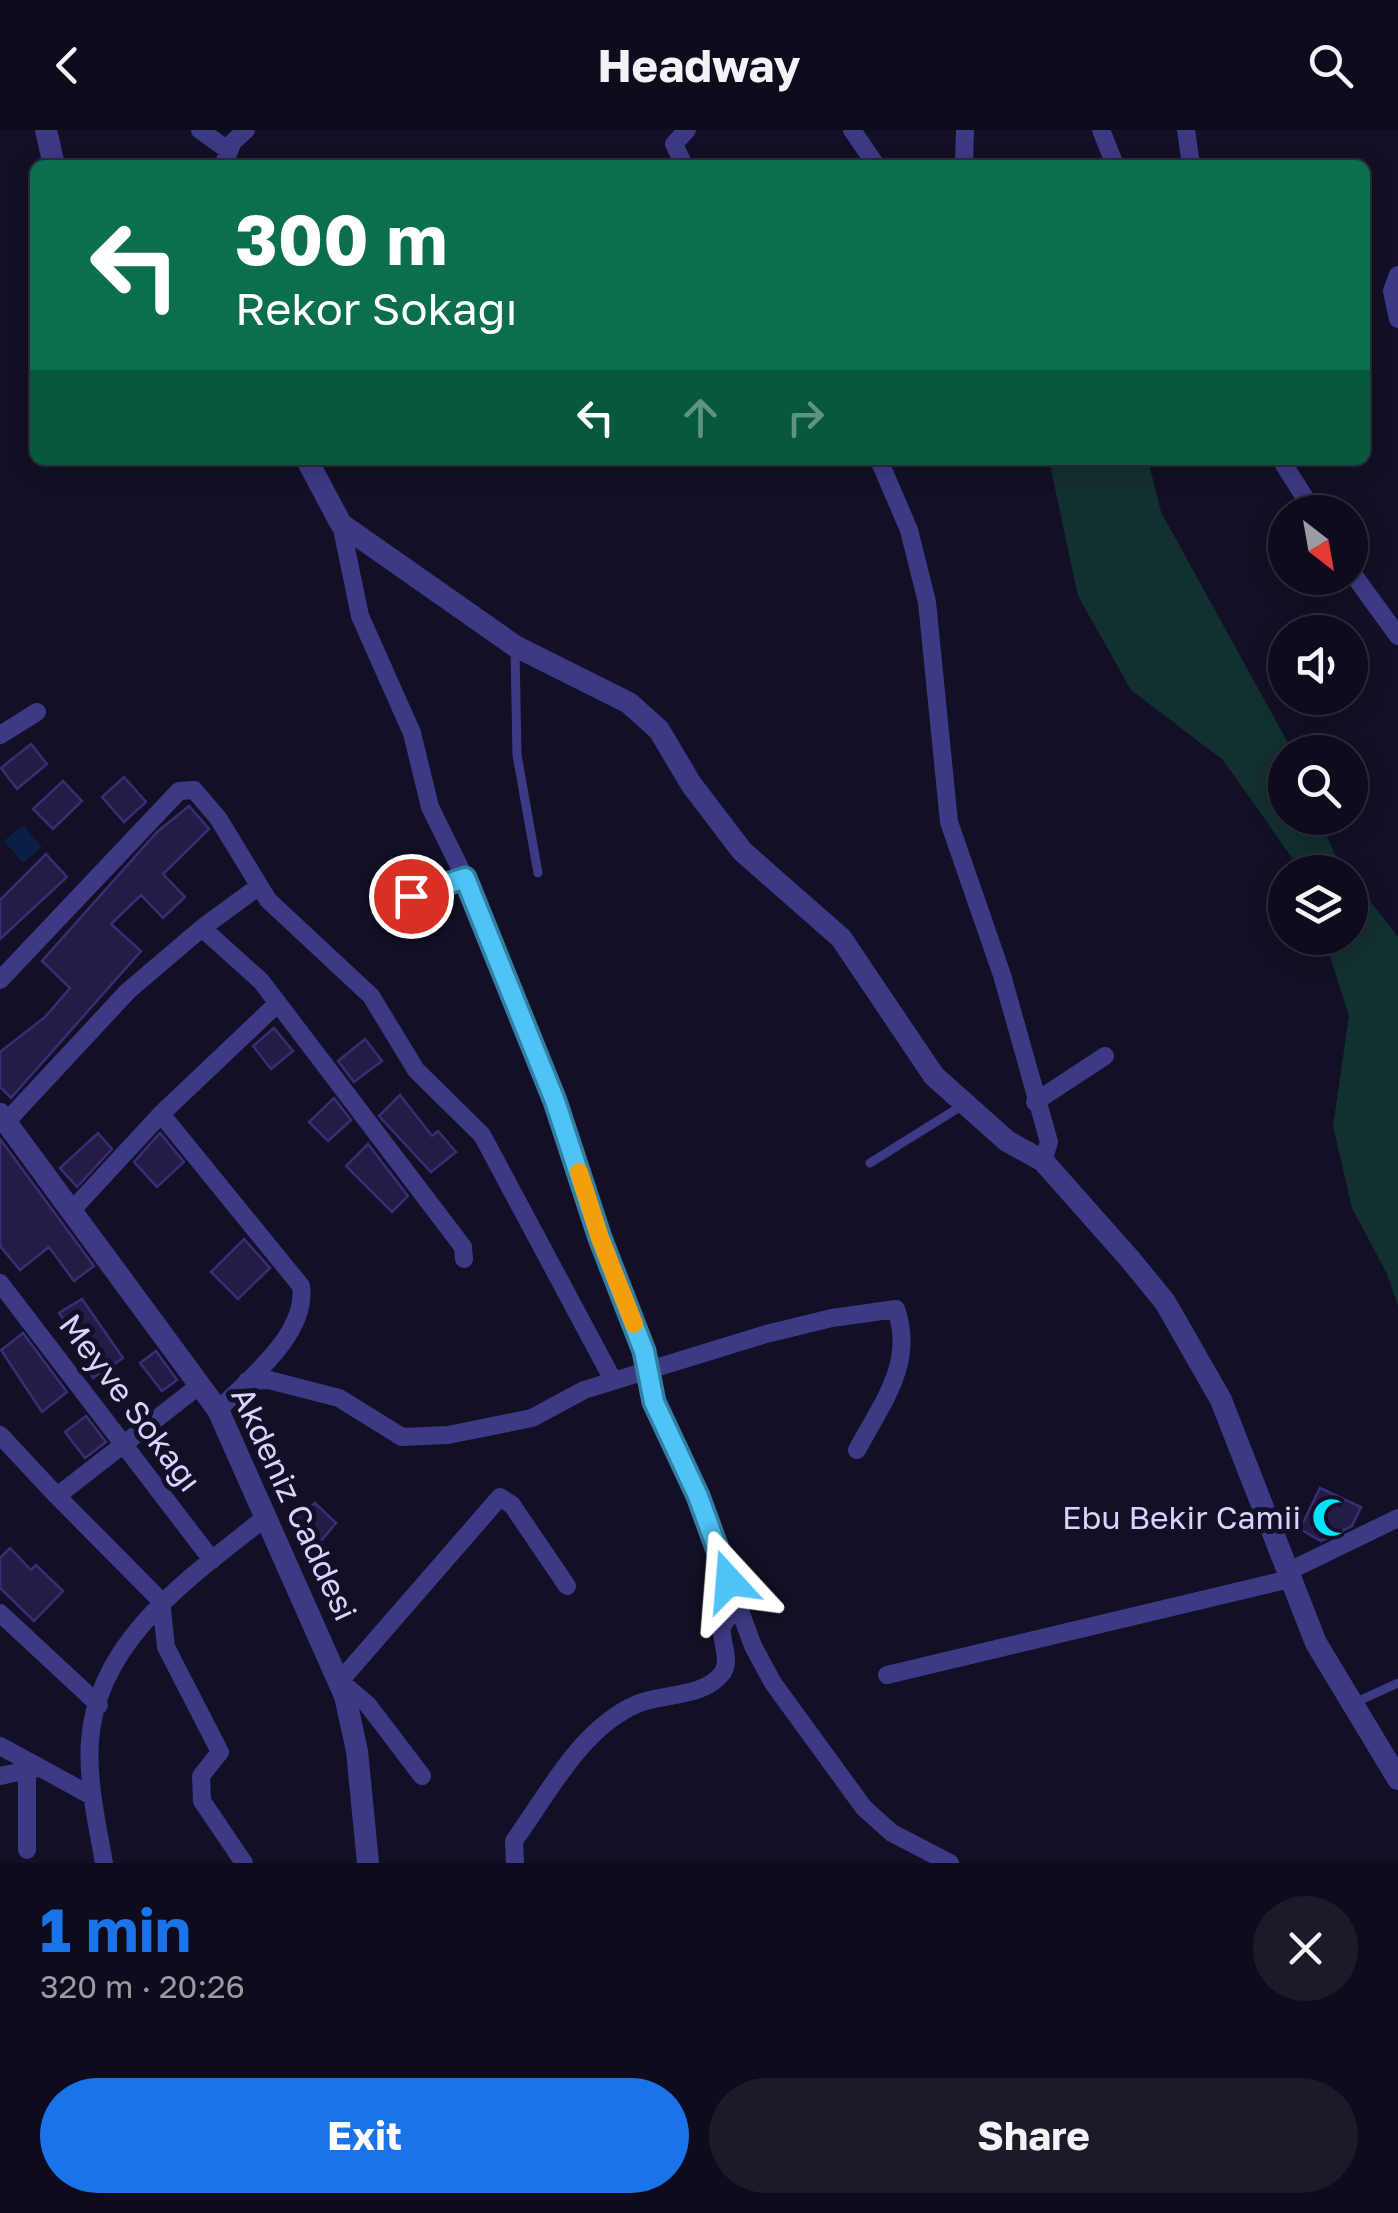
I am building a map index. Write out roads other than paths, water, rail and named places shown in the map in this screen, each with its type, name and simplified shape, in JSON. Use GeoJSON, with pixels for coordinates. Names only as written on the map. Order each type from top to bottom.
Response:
{"type":"FeatureCollection","features":[{"type":"Feature","properties":{"kind":"street"},"geometry":{"type":"LineString","coordinates":[[46,130],[53,160]]}},
{"type":"Feature","properties":{"kind":"street"},"geometry":{"type":"LineString","coordinates":[[200,130],[226,158],[246,130]]}},
{"type":"Feature","properties":{"kind":"street"},"geometry":{"type":"LineString","coordinates":[[852,130],[873,160]]}},
{"type":"Feature","properties":{"kind":"street"},"geometry":{"type":"LineString","coordinates":[[964,160],[965,130]]}},
{"type":"Feature","properties":{"kind":"street"},"geometry":{"type":"LineString","coordinates":[[1101,130],[1113,160]]}},
{"type":"Feature","properties":{"kind":"street"},"geometry":{"type":"LineString","coordinates":[[1186,130],[1189,160]]}},
{"type":"Feature","properties":{"kind":"street"},"geometry":{"type":"LineString","coordinates":[[676,135],[683,160]]}},
{"type":"Feature","properties":{"kind":"street"},"geometry":{"type":"LineString","coordinates":[[1398,275],[1392,290],[1398,318]]}},
{"type":"Feature","properties":{"kind":"street"},"geometry":{"type":"LineString","coordinates":[[310,465],[341,524],[360,616],[412,733],[430,806],[465,878],[555,1101],[648,1369],[654,1402],[698,1496],[740,1612],[773,1683],[864,1808],[892,1832],[950,1863]]}},
{"type":"Feature","properties":{"kind":"street"},"geometry":{"type":"LineString","coordinates":[[881,465],[909,530],[926,602],[949,822],[1002,976],[1049,1142],[1043,1161]]}},
{"type":"Feature","properties":{"kind":"street"},"geometry":{"type":"LineString","coordinates":[[1284,465],[1303,495]]}},
{"type":"Feature","properties":{"kind":"street"},"geometry":{"type":"LineString","coordinates":[[341,524],[515,646],[630,704],[659,730],[714,818],[742,851],[841,938],[934,1076],[1007,1141],[1043,1161],[1165,1302],[1221,1400],[1316,1643],[1398,1779]]}},
{"type":"Feature","properties":{"kind":"street"},"geometry":{"type":"LineString","coordinates":[[1368,595],[1398,636]]}},
{"type":"Feature","properties":{"kind":"street"},"geometry":{"type":"LineString","coordinates":[[0,735],[37,712]]}},
{"type":"Feature","properties":{"kind":"street"},"geometry":{"type":"LineString","coordinates":[[0,980],[179,791],[189,788],[199,792],[258,887],[371,996],[416,1070],[482,1136],[612,1380]]}},
{"type":"Feature","properties":{"kind":"street"},"geometry":{"type":"LineString","coordinates":[[411,896],[465,878]]}},
{"type":"Feature","properties":{"kind":"street"},"geometry":{"type":"LineString","coordinates":[[4,1118],[128,991],[258,887]]}},
{"type":"Feature","properties":{"kind":"street"},"geometry":{"type":"LineString","coordinates":[[202,928],[278,1003],[463,1247],[464,1259]]}},
{"type":"Feature","properties":{"kind":"street"},"geometry":{"type":"LineString","coordinates":[[73,1209],[160,1114],[278,1003]]}},
{"type":"Feature","properties":{"kind":"street"},"geometry":{"type":"LineString","coordinates":[[1035,1102],[1105,1056]]}},
{"type":"Feature","properties":{"kind":"street"},"geometry":{"type":"LineString","coordinates":[[160,1114],[300,1286],[304,1306],[294,1326],[218,1410]]}},
{"type":"Feature","properties":{"kind":"street","name":"Akdeniz Caddesi"},"geometry":{"type":"LineString","coordinates":[[4,1118],[218,1410],[340,1681],[357,1751],[368,1863]]}},
{"type":"Feature","properties":{"kind":"street","name":"Meyve Sokağı"},"geometry":{"type":"LineString","coordinates":[[0,1283],[212,1560]]}},
{"type":"Feature","properties":{"kind":"street"},"geometry":{"type":"LineString","coordinates":[[247,1381],[269,1380],[339,1398],[402,1437],[448,1435],[532,1418],[612,1380],[648,1369],[832,1318],[896,1309],[905,1336],[903,1360],[857,1450]]}},
{"type":"Feature","properties":{"kind":"street"},"geometry":{"type":"LineString","coordinates":[[57,1496],[200,1385]]}},
{"type":"Feature","properties":{"kind":"street"},"geometry":{"type":"LineString","coordinates":[[0,1435],[161,1601],[166,1647],[220,1752],[201,1776],[202,1802],[244,1863]]}},
{"type":"Feature","properties":{"kind":"street"},"geometry":{"type":"LineString","coordinates":[[422,1776],[368,1705],[340,1681],[500,1497],[512,1506],[567,1586]]}},
{"type":"Feature","properties":{"kind":"street"},"geometry":{"type":"LineString","coordinates":[[104,1863],[92,1796],[90,1738],[106,1680],[161,1601],[266,1516]]}},
{"type":"Feature","properties":{"kind":"street"},"geometry":{"type":"LineString","coordinates":[[888,1675],[1288,1576],[1398,1518]]}},
{"type":"Feature","properties":{"kind":"street"},"geometry":{"type":"LineString","coordinates":[[0,1612],[99,1705]]}},
{"type":"Feature","properties":{"kind":"street"},"geometry":{"type":"LineString","coordinates":[[515,1863],[514,1841],[590,1737],[636,1704],[692,1691],[717,1678],[726,1659],[722,1626],[740,1612]]}},
{"type":"Feature","properties":{"kind":"street"},"geometry":{"type":"LineString","coordinates":[[0,1746],[33,1769],[92,1796]]}},
{"type":"Feature","properties":{"kind":"street"},"geometry":{"type":"LineString","coordinates":[[0,1776],[33,1769]]}},
{"type":"Feature","properties":{"kind":"street"},"geometry":{"type":"LineString","coordinates":[[27,1850],[33,1769]]}},
{"type":"Feature","properties":{"kind":"lane"},"geometry":{"type":"LineString","coordinates":[[515,646],[517,755],[538,874]]}},
{"type":"Feature","properties":{"kind":"lane"},"geometry":{"type":"LineString","coordinates":[[870,1163],[965,1104]]}},
{"type":"Feature","properties":{"kind":"lane"},"geometry":{"type":"LineString","coordinates":[[1352,1704],[1398,1684]]}},
{"type":"Feature","properties":{"kind":"water"},"geometry":{"type":"Polygon","coordinates":[[[23,825],[42,847],[23,863],[4,841],[23,825]]]}},
{"type":"Feature","properties":{"kind":"place","name":"Ebu Bekir Camii"},"geometry":{"type":"Point","coordinates":[1331,1518]}}]}
